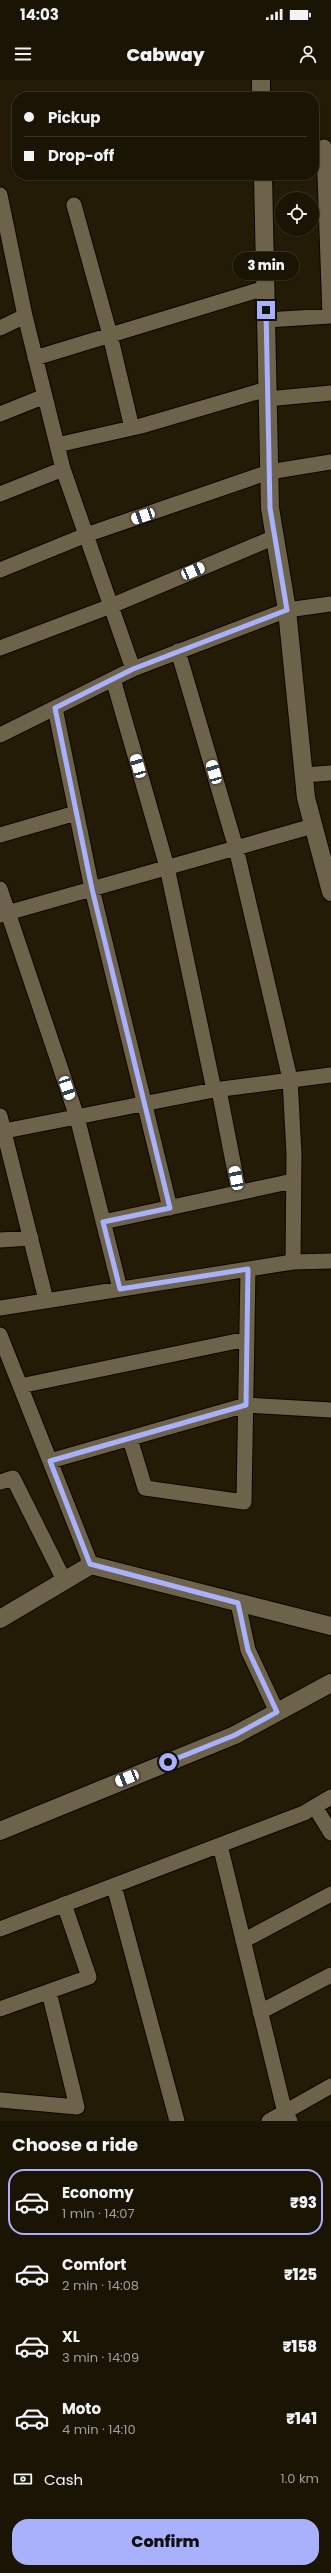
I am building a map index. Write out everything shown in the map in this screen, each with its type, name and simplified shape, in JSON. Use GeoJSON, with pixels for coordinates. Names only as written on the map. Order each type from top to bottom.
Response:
{"type":"FeatureCollection","features":[{"type":"Feature","properties":{"kind":"street"},"geometry":{"type":"LineString","coordinates":[[261,80],[261,92]]}},
{"type":"Feature","properties":{"kind":"street"},"geometry":{"type":"LineString","coordinates":[[266,320],[331,316],[323,147]]}},
{"type":"Feature","properties":{"kind":"street"},"geometry":{"type":"LineString","coordinates":[[263,180],[270,508],[287,610],[306,798],[331,892]]}},
{"type":"Feature","properties":{"kind":"street"},"geometry":{"type":"LineString","coordinates":[[0,195],[6,256],[25,316],[63,469],[133,669]]}},
{"type":"Feature","properties":{"kind":"street"},"geometry":{"type":"LineString","coordinates":[[74,205],[110,335],[132,428]]}},
{"type":"Feature","properties":{"kind":"street"},"geometry":{"type":"LineString","coordinates":[[35,358],[265,288]]}},
{"type":"Feature","properties":{"kind":"street"},"geometry":{"type":"LineString","coordinates":[[0,328],[25,316]]}},
{"type":"Feature","properties":{"kind":"street"},"geometry":{"type":"LineString","coordinates":[[57,445],[267,394],[331,393]]}},
{"type":"Feature","properties":{"kind":"street"},"geometry":{"type":"LineString","coordinates":[[0,414],[45,396]]}},
{"type":"Feature","properties":{"kind":"street"},"geometry":{"type":"LineString","coordinates":[[0,570],[86,535],[269,472],[331,462]]}},
{"type":"Feature","properties":{"kind":"street"},"geometry":{"type":"LineString","coordinates":[[0,494],[63,469]]}},
{"type":"Feature","properties":{"kind":"street"},"geometry":{"type":"LineString","coordinates":[[0,648],[111,606],[275,537]]}},
{"type":"Feature","properties":{"kind":"street"},"geometry":{"type":"LineString","coordinates":[[0,735],[133,669],[178,651],[287,610],[331,604]]}},
{"type":"Feature","properties":{"kind":"street"},"geometry":{"type":"LineString","coordinates":[[178,651],[236,848],[290,1080],[293,1182],[293,1262]]}},
{"type":"Feature","properties":{"kind":"street"},"geometry":{"type":"LineString","coordinates":[[113,679],[168,867],[239,1193]]}},
{"type":"Feature","properties":{"kind":"street"},"geometry":{"type":"LineString","coordinates":[[55,708],[92,889],[170,1208]]}},
{"type":"Feature","properties":{"kind":"street"},"geometry":{"type":"LineString","coordinates":[[303,776],[331,773]]}},
{"type":"Feature","properties":{"kind":"street"},"geometry":{"type":"LineString","coordinates":[[0,835],[76,813]]}},
{"type":"Feature","properties":{"kind":"street"},"geometry":{"type":"LineString","coordinates":[[4,914],[313,826]]}},
{"type":"Feature","properties":{"kind":"street"},"geometry":{"type":"LineString","coordinates":[[0,889],[4,914],[77,1117],[120,1289]]}},
{"type":"Feature","properties":{"kind":"street"},"geometry":{"type":"LineString","coordinates":[[2,1132],[216,1090],[331,1075]]}},
{"type":"Feature","properties":{"kind":"street"},"geometry":{"type":"LineString","coordinates":[[0,1116],[2,1132],[46,1300]]}},
{"type":"Feature","properties":{"kind":"street"},"geometry":{"type":"LineString","coordinates":[[103,1222],[293,1182]]}},
{"type":"Feature","properties":{"kind":"street"},"geometry":{"type":"LineString","coordinates":[[0,1240],[31,1238]]}},
{"type":"Feature","properties":{"kind":"street"},"geometry":{"type":"LineString","coordinates":[[0,1308],[293,1262],[331,1261]]}},
{"type":"Feature","properties":{"kind":"street"},"geometry":{"type":"LineString","coordinates":[[130,1439],[145,1488],[244,1502],[248,1269]]}},
{"type":"Feature","properties":{"kind":"street"},"geometry":{"type":"LineString","coordinates":[[0,1334],[90,1564]]}},
{"type":"Feature","properties":{"kind":"street"},"geometry":{"type":"LineString","coordinates":[[20,1386],[247,1339]]}},
{"type":"Feature","properties":{"kind":"street"},"geometry":{"type":"LineString","coordinates":[[50,1461],[246,1405],[331,1410]]}},
{"type":"Feature","properties":{"kind":"street"},"geometry":{"type":"LineString","coordinates":[[0,1482],[13,1478],[64,1580]]}},
{"type":"Feature","properties":{"kind":"street"},"geometry":{"type":"LineString","coordinates":[[0,1619],[90,1564],[331,1626]]}},
{"type":"Feature","properties":{"kind":"street"},"geometry":{"type":"LineString","coordinates":[[238,1603],[248,1650],[277,1712]]}},
{"type":"Feature","properties":{"kind":"street"},"geometry":{"type":"LineString","coordinates":[[0,1831],[235,1735],[331,1683]]}},
{"type":"Feature","properties":{"kind":"street"},"geometry":{"type":"LineString","coordinates":[[0,1929],[304,1813],[331,1797]]}},
{"type":"Feature","properties":{"kind":"street"},"geometry":{"type":"LineString","coordinates":[[315,1807],[331,1832]]}},
{"type":"Feature","properties":{"kind":"street"},"geometry":{"type":"LineString","coordinates":[[220,1845],[260,2012],[288,2117]]}},
{"type":"Feature","properties":{"kind":"street"},"geometry":{"type":"LineString","coordinates":[[114,1886],[177,2121]]}},
{"type":"Feature","properties":{"kind":"street"},"geometry":{"type":"LineString","coordinates":[[243,1941],[331,1894]]}},
{"type":"Feature","properties":{"kind":"street"},"geometry":{"type":"LineString","coordinates":[[0,2009],[89,1977],[64,1904]]}},
{"type":"Feature","properties":{"kind":"street"},"geometry":{"type":"LineString","coordinates":[[260,2012],[331,1975]]}},
{"type":"Feature","properties":{"kind":"street"},"geometry":{"type":"LineString","coordinates":[[0,2100],[77,2107],[49,1992]]}},
{"type":"Feature","properties":{"kind":"street"},"geometry":{"type":"LineString","coordinates":[[270,2121],[288,2117],[331,2086]]}},
{"type":"Feature","properties":{"kind":"route"},"geometry":{"type":"LineString","coordinates":[[168,1762],[235,1735],[277,1712],[248,1650],[238,1603],[90,1564],[50,1461],[246,1405],[248,1269],[120,1289],[103,1222],[170,1208],[92,889],[55,708],[133,669],[287,610],[270,508],[266,310]]}}]}
